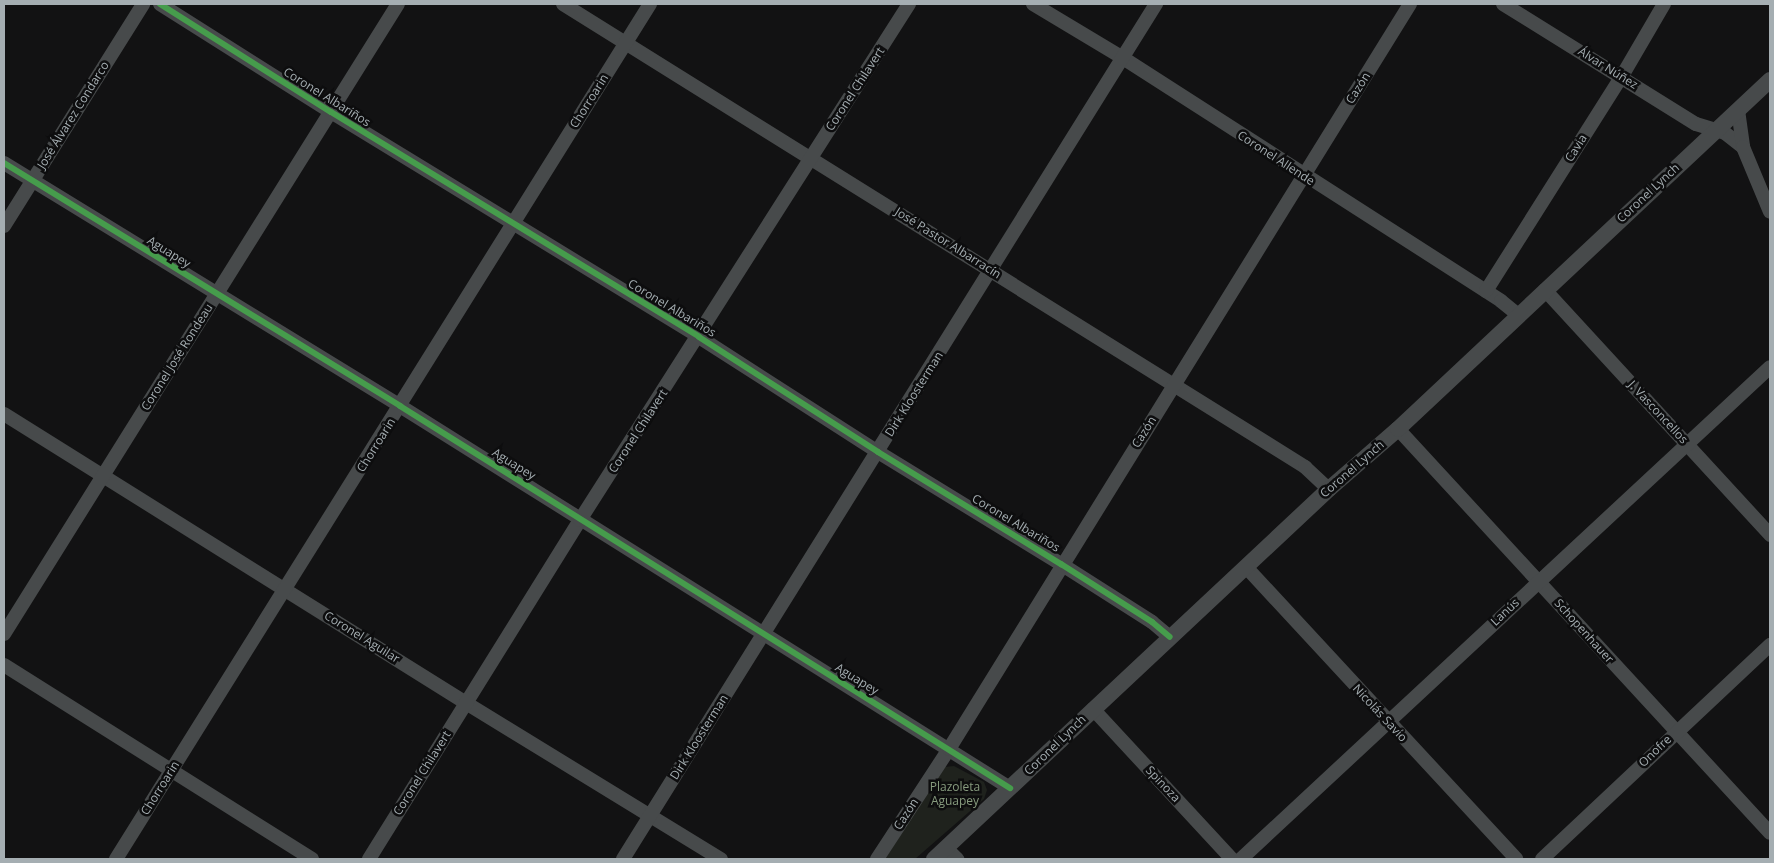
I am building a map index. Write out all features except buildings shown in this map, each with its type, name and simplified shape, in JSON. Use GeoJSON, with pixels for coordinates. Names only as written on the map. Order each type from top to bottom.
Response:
{"type":"FeatureCollection","features":[{"type":"Feature","properties":{"kind":"street","name":"José Álvarez Condarco"},"geometry":{"type":"LineString","coordinates":[[4,226],[143,4]]}},
{"type":"Feature","properties":{"kind":"street","name":"Coronel Albariños"},"geometry":{"type":"LineString","coordinates":[[160,4],[330,112],[698,337],[878,452],[1062,564],[1152,622],[1170,637]]}},
{"type":"Feature","properties":{"kind":"street","name":"Coronel José Rondeau"},"geometry":{"type":"LineString","coordinates":[[4,634],[398,4]]}},
{"type":"Feature","properties":{"kind":"street","name":"José Pastor Albarracín"},"geometry":{"type":"LineString","coordinates":[[563,4],[1305,467],[1329,490]]}},
{"type":"Feature","properties":{"kind":"street","name":"Chorroarin"},"geometry":{"type":"LineString","coordinates":[[116,859],[650,4]]}},
{"type":"Feature","properties":{"kind":"street","name":"Coronel Chilavert"},"geometry":{"type":"LineString","coordinates":[[369,859],[580,520],[909,4]]}},
{"type":"Feature","properties":{"kind":"street","name":"Coronel Allende"},"geometry":{"type":"LineString","coordinates":[[1032,4],[1122,58],[1486,292],[1518,315]]}},
{"type":"Feature","properties":{"kind":"street","name":"Dirk Kloosterman"},"geometry":{"type":"LineString","coordinates":[[623,859],[1156,4]]}},
{"type":"Feature","properties":{"kind":"street","name":"Cazón"},"geometry":{"type":"LineString","coordinates":[[877,859],[948,749],[1410,4]]}},
{"type":"Feature","properties":{"kind":"street","name":"Álvar Núñez"},"geometry":{"type":"LineString","coordinates":[[1503,4],[1622,76],[1696,124],[1725,133],[1743,147]]}},
{"type":"Feature","properties":{"kind":"street","name":"Cavia"},"geometry":{"type":"LineString","coordinates":[[1486,292],[1622,76],[1664,4]]}},
{"type":"Feature","properties":{"kind":"street","name":"Coronel Lynch"},"geometry":{"type":"LineString","coordinates":[[934,859],[951,853],[1010,788],[1093,709],[1329,490],[1398,429],[1770,80]]}},
{"type":"Feature","properties":{"kind":"street"},"geometry":{"type":"LineString","coordinates":[[1738,110],[1743,147],[1770,212]]}},
{"type":"Feature","properties":{"kind":"street","name":"Aguapey"},"geometry":{"type":"LineString","coordinates":[[4,163],[400,406],[1010,788]]}},
{"type":"Feature","properties":{"kind":"street","name":"J. Vasconcellos"},"geometry":{"type":"LineString","coordinates":[[1545,290],[1770,535]]}},
{"type":"Feature","properties":{"kind":"street","name":"Lanús"},"geometry":{"type":"LineString","coordinates":[[1241,859],[1770,366]]}},
{"type":"Feature","properties":{"kind":"street","name":"Coronel Aguilar"},"geometry":{"type":"LineString","coordinates":[[4,414],[285,588],[466,703],[721,859]]}},
{"type":"Feature","properties":{"kind":"street","name":"Schopenhauer"},"geometry":{"type":"LineString","coordinates":[[1398,429],[1675,732],[1770,832]]}},
{"type":"Feature","properties":{"kind":"street","name":"Nicolás Savio"},"geometry":{"type":"LineString","coordinates":[[1246,567],[1516,859]]}},
{"type":"Feature","properties":{"kind":"street","name":"Onofre"},"geometry":{"type":"LineString","coordinates":[[1542,859],[1675,732],[1770,645]]}},
{"type":"Feature","properties":{"kind":"street"},"geometry":{"type":"LineString","coordinates":[[4,664],[312,859]]}},
{"type":"Feature","properties":{"kind":"street","name":"Spinoza"},"geometry":{"type":"LineString","coordinates":[[1093,709],[1232,859]]}},
{"type":"Feature","properties":{"kind":"green space","name":"Plazoleta Aguapey"},"geometry":{"type":"Polygon","coordinates":[[[954,766],[984,782],[987,790],[984,799],[915,859],[885,859],[944,767],[954,766]]]}},
{"type":"Feature","properties":{"kind":"cycle path"},"geometry":{"type":"LineString","coordinates":[[160,4],[331,112],[699,337],[878,452],[1061,564],[1152,622],[1170,637]]}},
{"type":"Feature","properties":{"kind":"cycle path"},"geometry":{"type":"LineString","coordinates":[[4,163],[400,406],[1010,788]]}}]}
